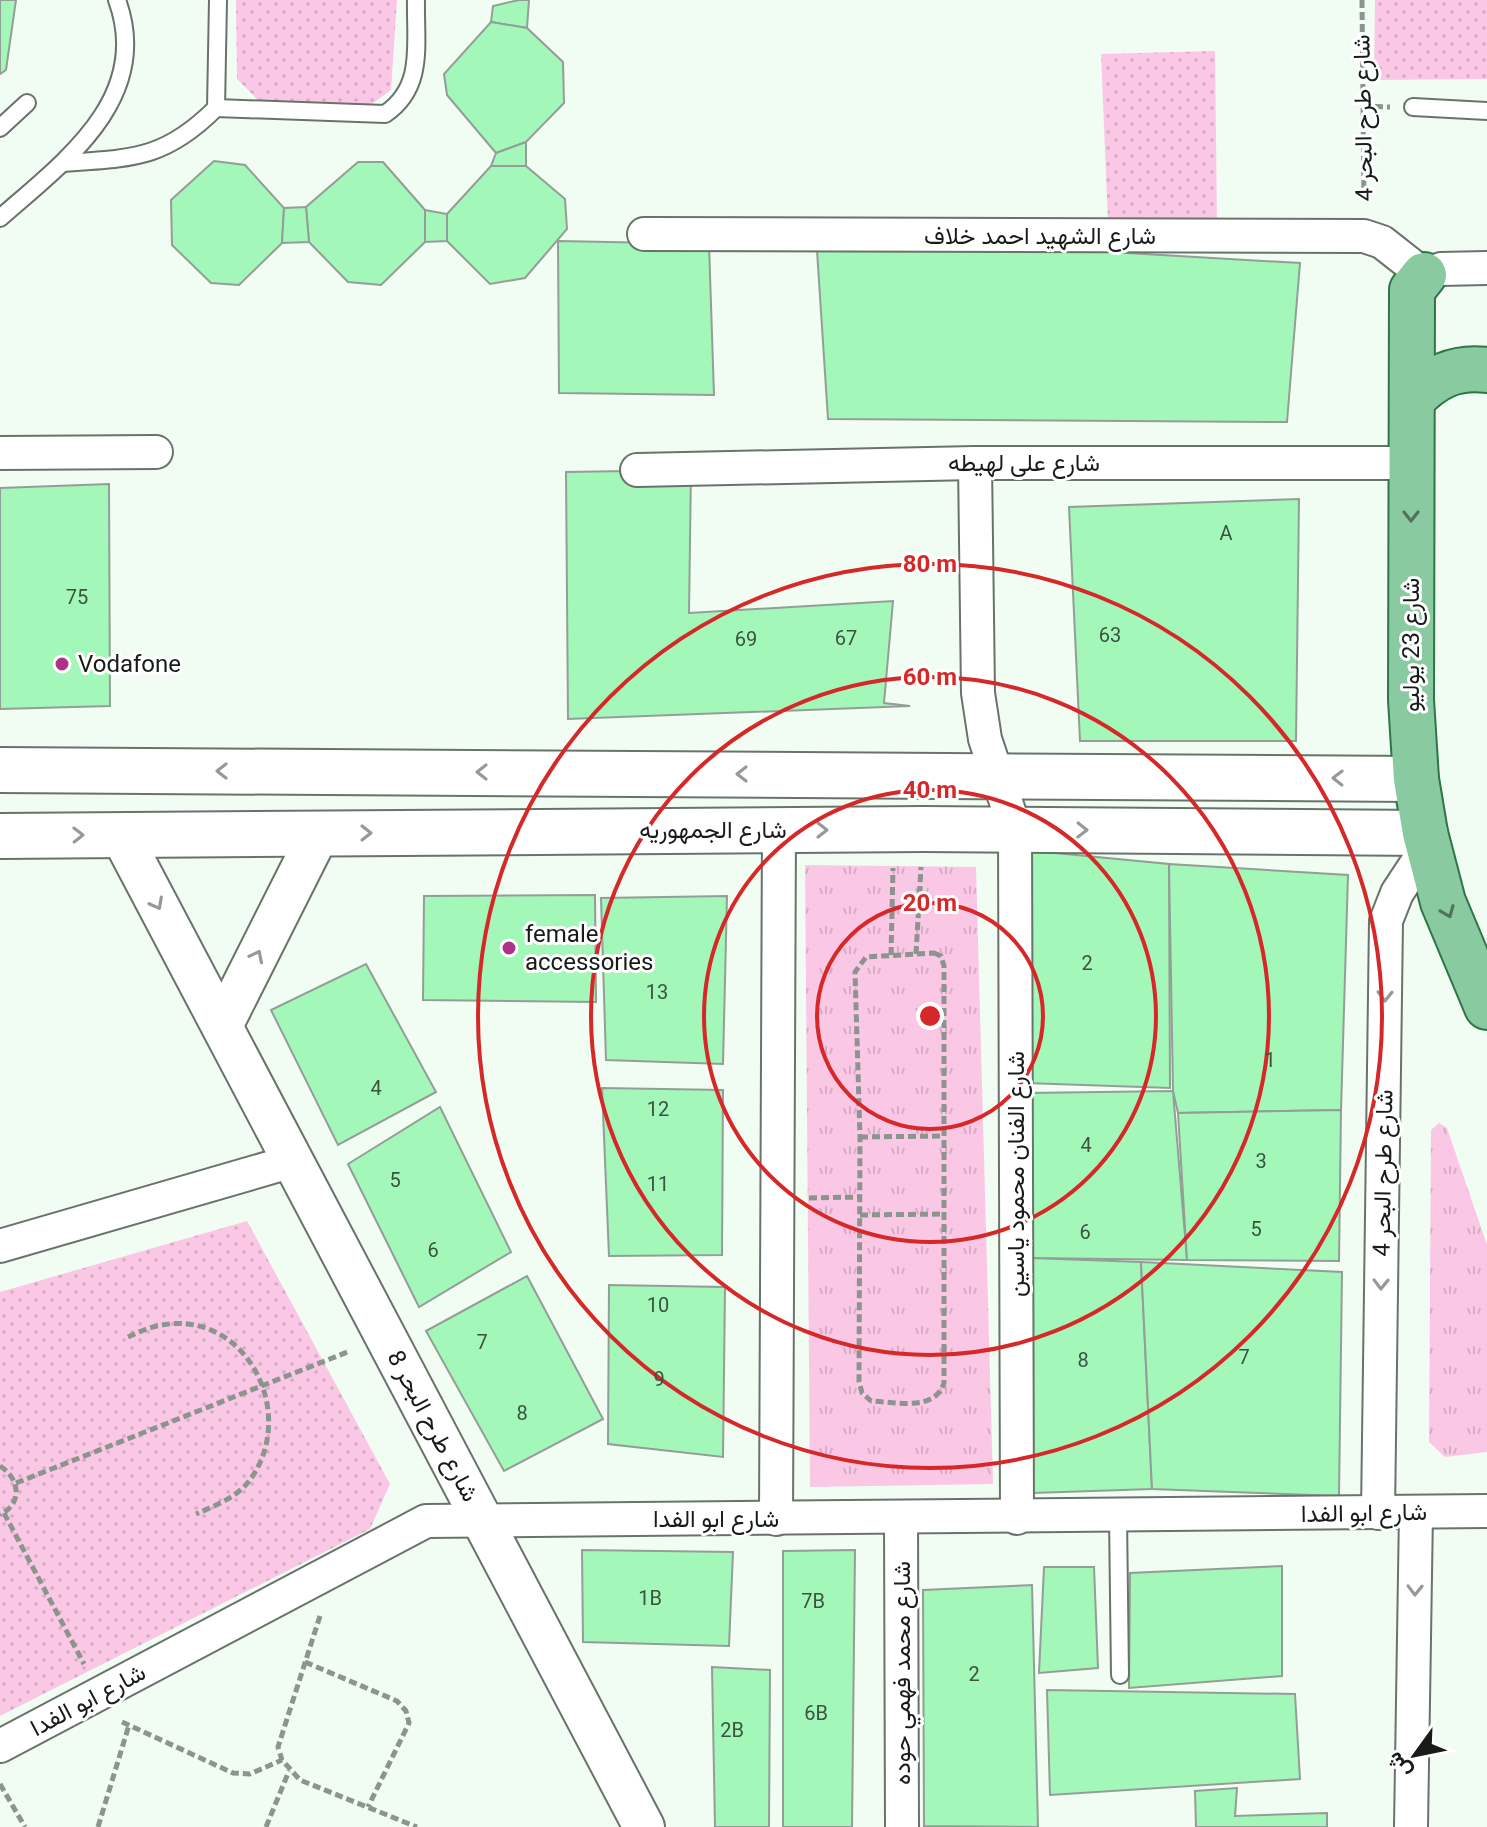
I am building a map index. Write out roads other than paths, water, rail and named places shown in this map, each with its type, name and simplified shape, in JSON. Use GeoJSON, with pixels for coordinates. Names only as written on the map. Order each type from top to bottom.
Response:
{"type":"FeatureCollection","features":[{"type":"Feature","properties":{"kind":"main road","name":"شارع 23 يوليو"},"geometry":{"type":"LineString","coordinates":[[1424,275],[1412,290],[1411,700],[1416,779],[1443,902],[1487,1007]]}},
{"type":"Feature","properties":{"kind":"main road"},"geometry":{"type":"LineString","coordinates":[[1412,400],[1439,376],[1456,370],[1487,370]]}},
{"type":"Feature","properties":{"kind":"main road"},"geometry":{"type":"LineString","coordinates":[[0,770],[1416,779]]}},
{"type":"Feature","properties":{"kind":"main road","name":"شارع الجمهوريه"},"geometry":{"type":"LineString","coordinates":[[0,836],[1015,829],[1427,839]]}},
{"type":"Feature","properties":{"kind":"street","name":"شارع الشهيد احمد خلاف"},"geometry":{"type":"LineString","coordinates":[[644,234],[1364,236],[1382,242],[1424,275]]}},
{"type":"Feature","properties":{"kind":"street"},"geometry":{"type":"LineString","coordinates":[[1424,275],[1441,269],[1487,268]]}},
{"type":"Feature","properties":{"kind":"street"},"geometry":{"type":"LineString","coordinates":[[0,453],[156,452]]}},
{"type":"Feature","properties":{"kind":"street","name":"شارع على لهيطه"},"geometry":{"type":"LineString","coordinates":[[637,470],[975,463],[1411,463]]}},
{"type":"Feature","properties":{"kind":"street","name":"شارع الفنان محمود ياسين"},"geometry":{"type":"LineString","coordinates":[[975,463],[978,693],[985,739],[1015,829],[1017,1518]]}},
{"type":"Feature","properties":{"kind":"street"},"geometry":{"type":"LineString","coordinates":[[776,1519],[779,830]]}},
{"type":"Feature","properties":{"kind":"street"},"geometry":{"type":"LineString","coordinates":[[222,1026],[319,833]]}},
{"type":"Feature","properties":{"kind":"street","name":"شارع طرح البحر 8"},"geometry":{"type":"LineString","coordinates":[[121,835],[644,1827]]}},
{"type":"Feature","properties":{"kind":"street","name":"شارع طرح البحر 4"},"geometry":{"type":"LineString","coordinates":[[1378,1513],[1386,921],[1427,839]]}},
{"type":"Feature","properties":{"kind":"street"},"geometry":{"type":"LineString","coordinates":[[0,1246],[293,1161]]}},
{"type":"Feature","properties":{"kind":"street","name":"شارع ابو الفدا"},"geometry":{"type":"LineString","coordinates":[[0,1746],[426,1521],[482,1518],[1017,1518],[1487,1511]]}},
{"type":"Feature","properties":{"kind":"street"},"geometry":{"type":"LineString","coordinates":[[1411,1827],[1416,1512]]}},
{"type":"Feature","properties":{"kind":"street","name":"شارع محمد فهمي حوده"},"geometry":{"type":"LineString","coordinates":[[901,1519],[902,1827]]}},
{"type":"Feature","properties":{"kind":"lane"},"geometry":{"type":"LineString","coordinates":[[0,218],[89,139],[108,110],[126,46],[123,16],[117,0]]}},
{"type":"Feature","properties":{"kind":"lane"},"geometry":{"type":"LineString","coordinates":[[64,163],[123,159],[158,151],[190,133],[216,108],[218,0]]}},
{"type":"Feature","properties":{"kind":"lane"},"geometry":{"type":"LineString","coordinates":[[216,108],[385,114],[403,102],[414,82],[416,0]]}},
{"type":"Feature","properties":{"kind":"lane"},"geometry":{"type":"LineString","coordinates":[[0,128],[27,103]]}},
{"type":"Feature","properties":{"kind":"lane"},"geometry":{"type":"LineString","coordinates":[[1413,107],[1487,111]]}},
{"type":"Feature","properties":{"kind":"lane"},"geometry":{"type":"LineString","coordinates":[[1118,1516],[1120,1675]]}},
{"type":"Feature","properties":{"kind":"place","name":"Vodafone"},"geometry":{"type":"Point","coordinates":[62,664]}},
{"type":"Feature","properties":{"kind":"place","name":"female accessories"},"geometry":{"type":"Point","coordinates":[509,948]}}]}
